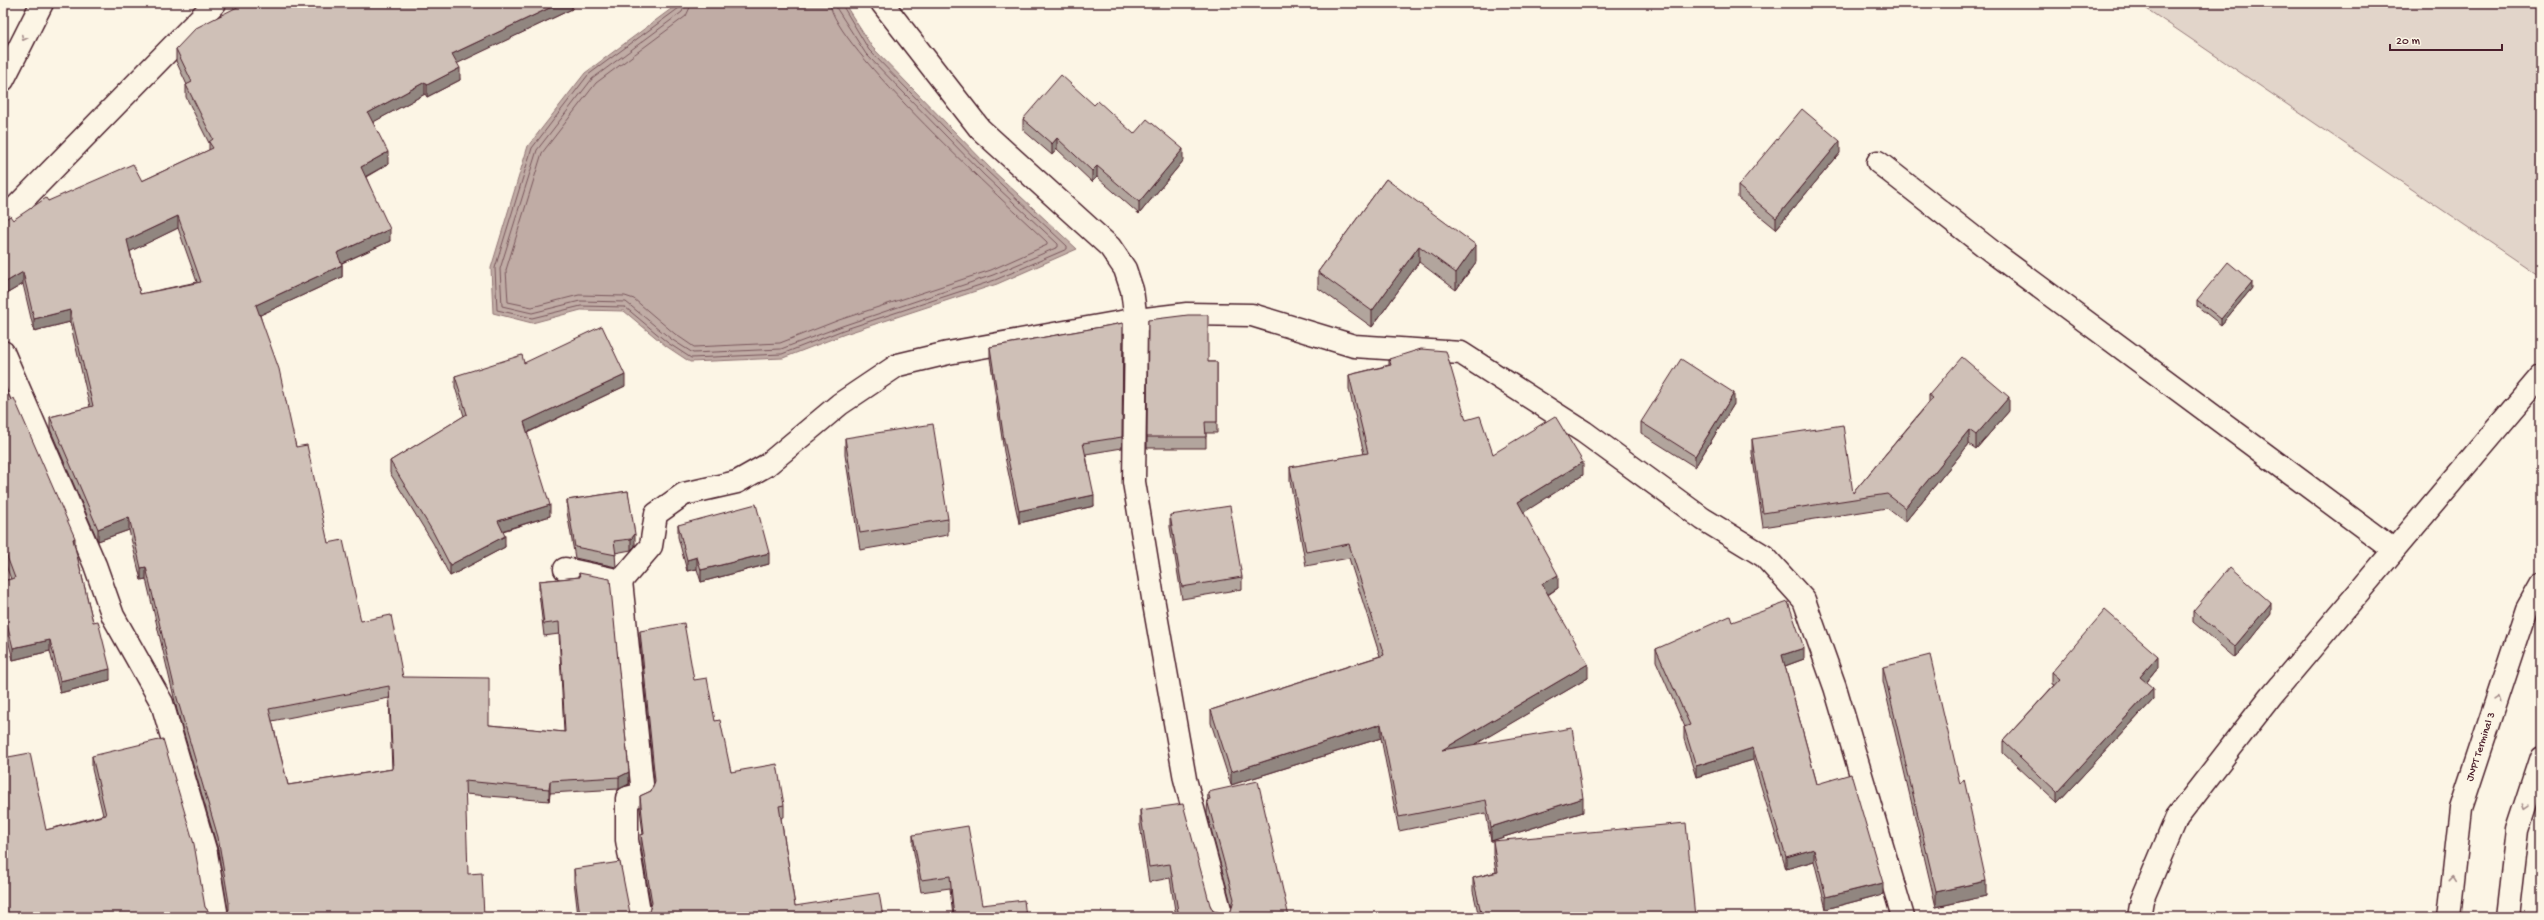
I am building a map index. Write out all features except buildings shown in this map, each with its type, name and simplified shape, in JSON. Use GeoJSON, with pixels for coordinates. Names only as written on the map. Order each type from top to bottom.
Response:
{"type":"FeatureCollection","features":[{"type":"Feature","properties":{"kind":"street"},"geometry":{"type":"LineString","coordinates":[[3,80],[42,3]]}},
{"type":"Feature","properties":{"kind":"street"},"geometry":{"type":"LineString","coordinates":[[3,216],[12,211],[215,3]]}},
{"type":"Feature","properties":{"kind":"street"},"geometry":{"type":"LineString","coordinates":[[882,3],[980,129],[1110,247],[1125,269],[1132,290],[1136,320],[1134,482],[1185,779],[1222,917]]}},
{"type":"Feature","properties":{"kind":"street"},"geometry":{"type":"LineString","coordinates":[[1878,162],[1995,254],[2394,550]]}},
{"type":"Feature","properties":{"kind":"street"},"geometry":{"type":"LineString","coordinates":[[640,917],[627,840],[627,798],[642,794],[621,581],[651,546],[656,514],[684,494],[737,482],[767,465],[840,404],[898,365],[948,353],[1136,320],[1187,314],[1252,315],[1354,346],[1461,353],[1584,432],[1703,520],[1764,548],[1804,600],[1835,687],[1903,917]]}},
{"type":"Feature","properties":{"kind":"street"},"geometry":{"type":"LineString","coordinates":[[3,352],[95,564],[113,616],[162,703],[206,853],[217,917]]}},
{"type":"Feature","properties":{"kind":"street"},"geometry":{"type":"LineString","coordinates":[[2139,917],[2142,900],[2177,817],[2271,696],[2541,376]]}},
{"type":"Feature","properties":{"kind":"street"},"geometry":{"type":"LineString","coordinates":[[565,569],[621,581]]}},
{"type":"Feature","properties":{"kind":"street","name":"JNPT Terminal 3"},"geometry":{"type":"LineString","coordinates":[[2449,917],[2461,808],[2527,609],[2541,584]]}},
{"type":"Feature","properties":{"kind":"street"},"geometry":{"type":"LineString","coordinates":[[2508,917],[2517,830],[2541,757]]}},
{"type":"Feature","properties":{"kind":"shaded area"},"geometry":{"type":"Polygon","coordinates":[[[2138,3],[2541,3],[2541,277],[2138,3]]]}},
{"type":"Feature","properties":{"kind":"water"},"geometry":{"type":"Polygon","coordinates":[[[679,3],[844,3],[872,47],[990,168],[1077,249],[997,284],[845,334],[783,358],[690,362],[666,346],[624,311],[581,310],[532,323],[493,313],[491,268],[528,146],[585,73],[679,3]]]}}]}
